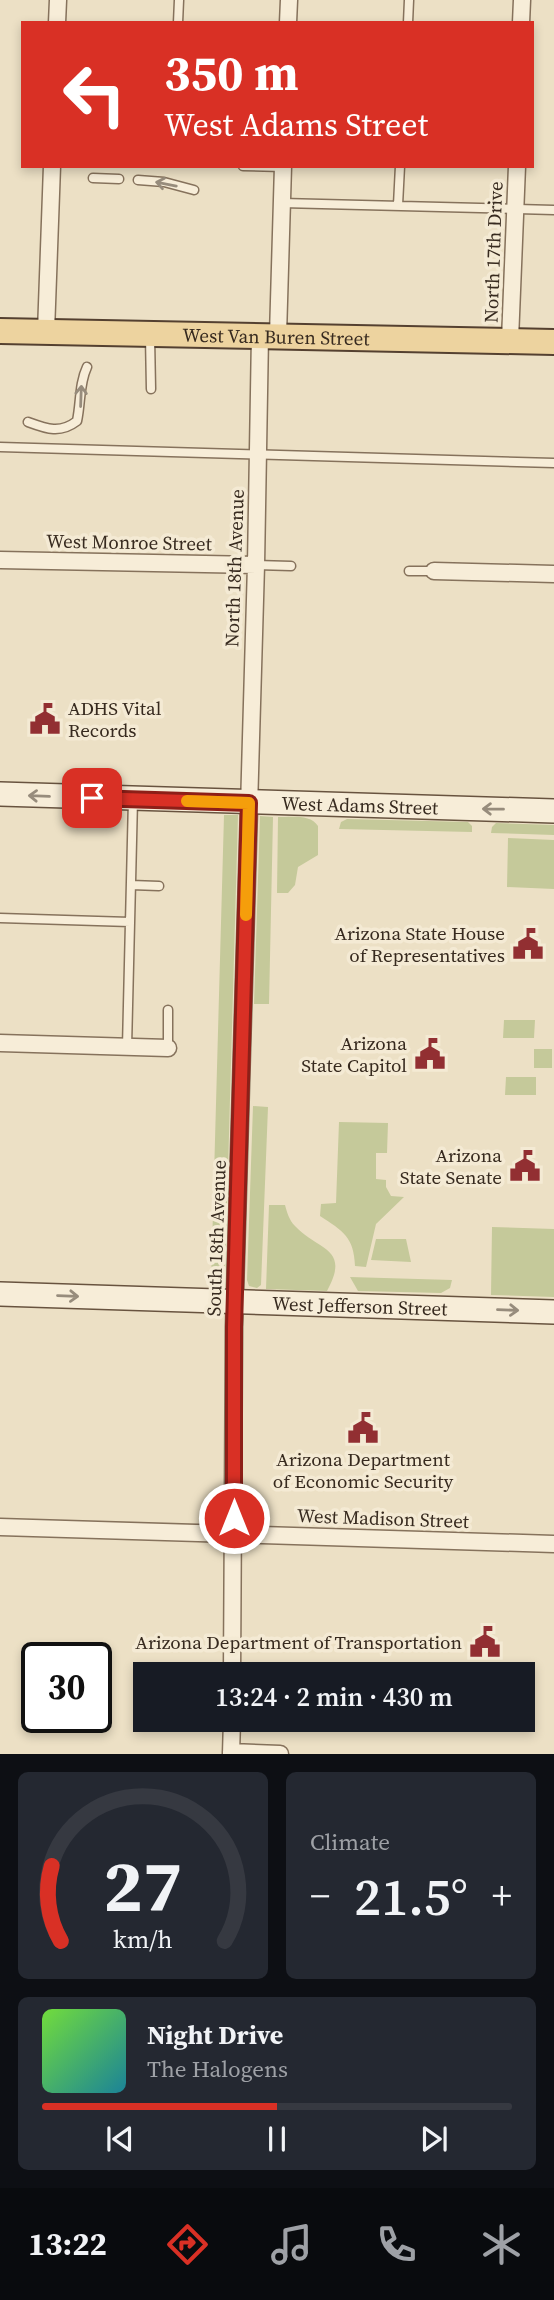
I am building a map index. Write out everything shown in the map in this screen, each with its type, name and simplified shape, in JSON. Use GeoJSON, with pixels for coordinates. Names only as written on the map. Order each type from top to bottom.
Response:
{"type":"FeatureCollection","features":[{"type":"Feature","properties":{"kind":"main road","name":"West Van Buren Street"},"geometry":{"type":"LineString","coordinates":[[0,331],[554,342]]}},
{"type":"Feature","properties":{"kind":"main road","name":"West Adams Street"},"geometry":{"type":"LineString","coordinates":[[0,794],[554,811]]}},
{"type":"Feature","properties":{"kind":"main road","name":"West Jefferson Street"},"geometry":{"type":"LineString","coordinates":[[0,1294],[554,1312]]}},
{"type":"Feature","properties":{"kind":"street"},"geometry":{"type":"LineString","coordinates":[[57,21],[58,0]]}},
{"type":"Feature","properties":{"kind":"street"},"geometry":{"type":"LineString","coordinates":[[288,21],[289,0]]}},
{"type":"Feature","properties":{"kind":"street"},"geometry":{"type":"LineString","coordinates":[[522,0],[522,21]]}},
{"type":"Feature","properties":{"kind":"street"},"geometry":{"type":"LineString","coordinates":[[46,332],[52,168]]}},
{"type":"Feature","properties":{"kind":"street","name":"North 18th Avenue"},"geometry":{"type":"LineString","coordinates":[[249,803],[258,453],[283,168]]}},
{"type":"Feature","properties":{"kind":"street","name":"North 17th Drive"},"geometry":{"type":"LineString","coordinates":[[510,340],[517,168]]}},
{"type":"Feature","properties":{"kind":"street","name":"West Monroe Street"},"geometry":{"type":"LineString","coordinates":[[0,560],[256,565]]}},
{"type":"Feature","properties":{"kind":"street"},"geometry":{"type":"LineString","coordinates":[[434,571],[554,574]]}},
{"type":"Feature","properties":{"kind":"street","name":"South 18th Avenue"},"geometry":{"type":"LineString","coordinates":[[232,1662],[235,1301],[249,803]]}},
{"type":"Feature","properties":{"kind":"street"},"geometry":{"type":"LineString","coordinates":[[0,1043],[168,1048]]}},
{"type":"Feature","properties":{"kind":"street","name":"West Madison Street"},"geometry":{"type":"LineString","coordinates":[[0,1527],[554,1544]]}},
{"type":"Feature","properties":{"kind":"street"},"geometry":{"type":"LineString","coordinates":[[232,1732],[231,1753],[280,1754]]}},
{"type":"Feature","properties":{"kind":"lane"},"geometry":{"type":"LineString","coordinates":[[178,0],[178,21]]}},
{"type":"Feature","properties":{"kind":"lane"},"geometry":{"type":"LineString","coordinates":[[408,21],[409,0]]}},
{"type":"Feature","properties":{"kind":"lane"},"geometry":{"type":"LineString","coordinates":[[398,205],[400,168]]}},
{"type":"Feature","properties":{"kind":"lane"},"geometry":{"type":"LineString","coordinates":[[93,178],[119,179]]}},
{"type":"Feature","properties":{"kind":"lane"},"geometry":{"type":"LineString","coordinates":[[138,180],[164,182],[194,190]]}},
{"type":"Feature","properties":{"kind":"lane"},"geometry":{"type":"LineString","coordinates":[[282,203],[554,209]]}},
{"type":"Feature","properties":{"kind":"lane"},"geometry":{"type":"LineString","coordinates":[[150,334],[151,389]]}},
{"type":"Feature","properties":{"kind":"lane"},"geometry":{"type":"LineString","coordinates":[[27,422],[45,429],[67,429],[78,421],[81,379],[87,367]]}},
{"type":"Feature","properties":{"kind":"lane"},"geometry":{"type":"LineString","coordinates":[[0,447],[554,463]]}},
{"type":"Feature","properties":{"kind":"lane"},"geometry":{"type":"LineString","coordinates":[[256,565],[291,566]]}},
{"type":"Feature","properties":{"kind":"lane"},"geometry":{"type":"LineString","coordinates":[[409,571],[434,571]]}},
{"type":"Feature","properties":{"kind":"lane"},"geometry":{"type":"LineString","coordinates":[[127,1047],[134,799]]}},
{"type":"Feature","properties":{"kind":"lane"},"geometry":{"type":"LineString","coordinates":[[131,886],[159,886]]}},
{"type":"Feature","properties":{"kind":"lane"},"geometry":{"type":"LineString","coordinates":[[0,918],[130,922]]}},
{"type":"Feature","properties":{"kind":"lane"},"geometry":{"type":"LineString","coordinates":[[168,1048],[169,1010]]}},
{"type":"Feature","properties":{"kind":"green space"},"geometry":{"type":"Polygon","coordinates":[[[224,815],[238,815],[225,1276],[223,1284],[216,1287],[211,1284],[224,815]]]}},
{"type":"Feature","properties":{"kind":"green space"},"geometry":{"type":"Polygon","coordinates":[[[260,816],[273,817],[269,1004],[254,1004],[260,816]]]}},
{"type":"Feature","properties":{"kind":"green space"},"geometry":{"type":"Polygon","coordinates":[[[278,817],[306,818],[318,826],[318,855],[298,867],[295,885],[288,893],[277,893],[278,817]]]}},
{"type":"Feature","properties":{"kind":"green space"},"geometry":{"type":"Polygon","coordinates":[[[347,819],[468,822],[472,826],[472,832],[339,829],[341,822],[347,819]]]}},
{"type":"Feature","properties":{"kind":"green space"},"geometry":{"type":"Polygon","coordinates":[[[496,823],[554,825],[554,835],[491,833],[496,823]]]}},
{"type":"Feature","properties":{"kind":"green space"},"geometry":{"type":"Polygon","coordinates":[[[508,838],[554,840],[554,889],[507,887],[508,838]]]}},
{"type":"Feature","properties":{"kind":"green space"},"geometry":{"type":"Polygon","coordinates":[[[504,1020],[535,1020],[534,1038],[503,1038],[504,1020]]]}},
{"type":"Feature","properties":{"kind":"green space"},"geometry":{"type":"Polygon","coordinates":[[[534,1049],[552,1049],[552,1068],[534,1068],[534,1049]]]}},
{"type":"Feature","properties":{"kind":"green space"},"geometry":{"type":"Polygon","coordinates":[[[506,1077],[536,1077],[536,1095],[505,1095],[506,1077]]]}},
{"type":"Feature","properties":{"kind":"green space"},"geometry":{"type":"Polygon","coordinates":[[[253,1106],[268,1107],[261,1285],[257,1288],[249,1286],[247,1280],[253,1106]]]}},
{"type":"Feature","properties":{"kind":"green space"},"geometry":{"type":"Polygon","coordinates":[[[339,1122],[388,1123],[387,1153],[376,1153],[376,1179],[386,1180],[391,1196],[404,1197],[376,1224],[366,1267],[355,1266],[350,1241],[320,1216],[321,1204],[336,1203],[339,1122]]]}},
{"type":"Feature","properties":{"kind":"green space"},"geometry":{"type":"Polygon","coordinates":[[[269,1205],[285,1205],[295,1226],[329,1251],[335,1266],[327,1291],[266,1289],[269,1205]]]}},
{"type":"Feature","properties":{"kind":"green space"},"geometry":{"type":"Polygon","coordinates":[[[492,1227],[554,1229],[554,1297],[491,1295],[492,1227]]]}},
{"type":"Feature","properties":{"kind":"green space"},"geometry":{"type":"Polygon","coordinates":[[[376,1239],[406,1239],[411,1262],[371,1260],[376,1239]]]}},
{"type":"Feature","properties":{"kind":"green space"},"geometry":{"type":"Polygon","coordinates":[[[350,1277],[452,1280],[450,1288],[441,1293],[358,1291],[350,1277]]]}},
{"type":"Feature","properties":{"kind":"slow traffic"},"geometry":{"type":"LineString","coordinates":[[187,801],[249,803],[246,915]]}},
{"type":"Feature","properties":{"kind":"place","name":"ADHS Vital Records"},"geometry":{"type":"Point","coordinates":[45,719]}},
{"type":"Feature","properties":{"kind":"place","name":"Arizona State House of Representatives"},"geometry":{"type":"Point","coordinates":[528,944]}},
{"type":"Feature","properties":{"kind":"place","name":"Arizona State Capitol"},"geometry":{"type":"Point","coordinates":[430,1054]}},
{"type":"Feature","properties":{"kind":"place","name":"Arizona State Senate"},"geometry":{"type":"Point","coordinates":[525,1166]}},
{"type":"Feature","properties":{"kind":"place","name":"Arizona Department of Economic Security"},"geometry":{"type":"Point","coordinates":[363,1428]}},
{"type":"Feature","properties":{"kind":"place","name":"Arizona Department of Transportation"},"geometry":{"type":"Point","coordinates":[485,1642]}},
{"type":"Feature","properties":{"kind":"route"},"geometry":{"type":"LineString","coordinates":[[92,798],[249,803],[234,1327],[234,1518]]}}]}
